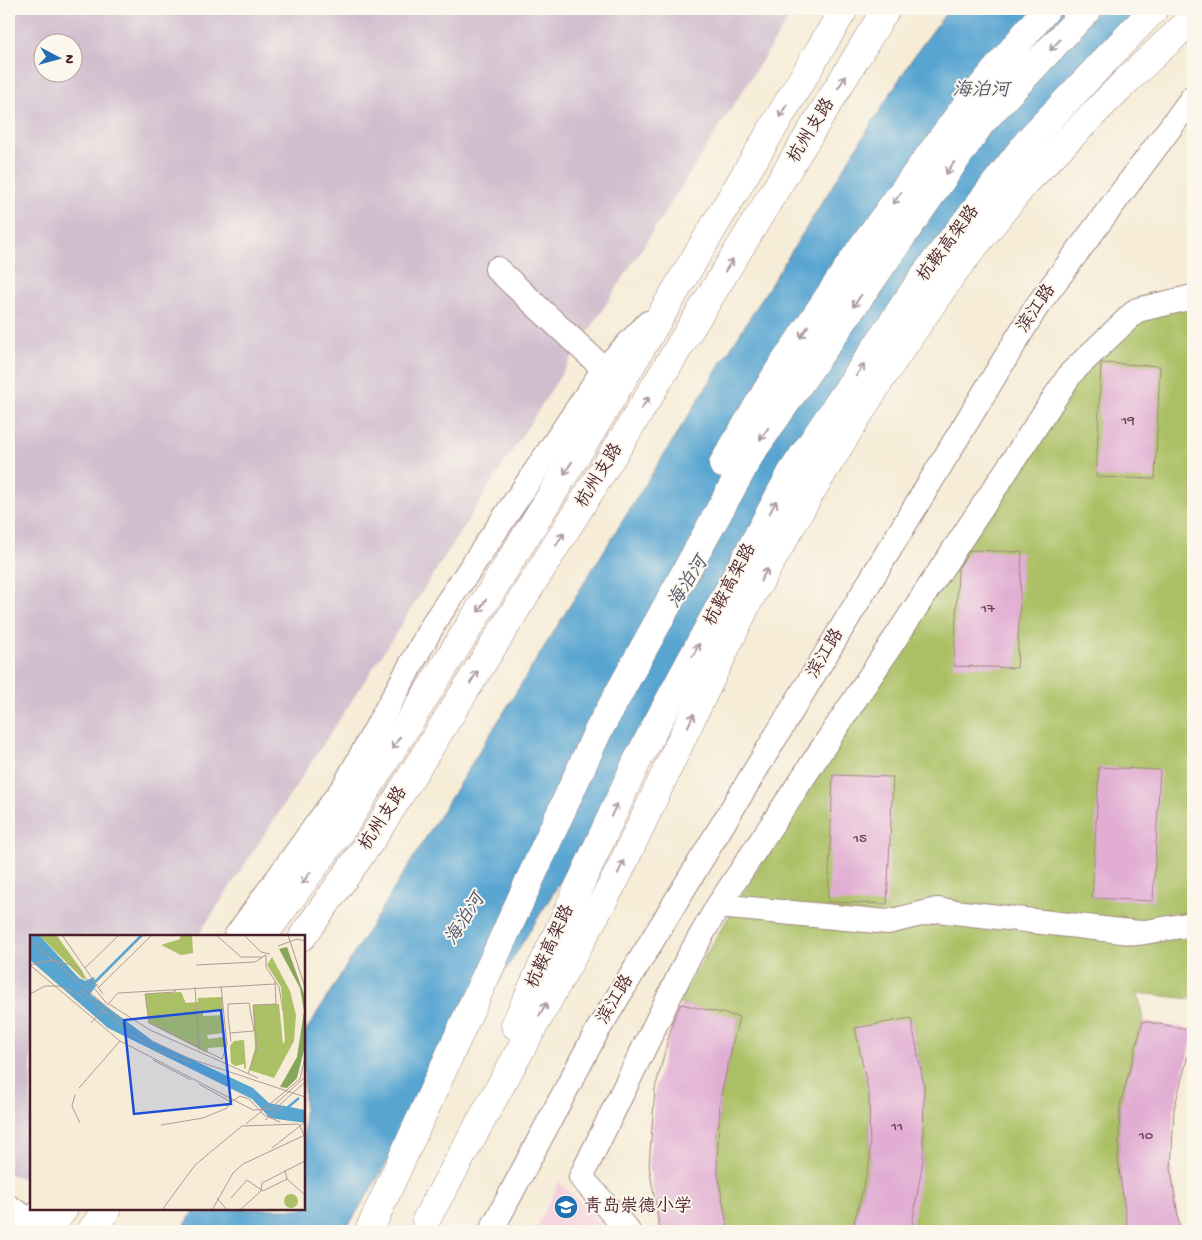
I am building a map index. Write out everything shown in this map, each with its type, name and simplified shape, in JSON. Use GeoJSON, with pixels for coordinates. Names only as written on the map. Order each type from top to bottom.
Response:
{"type":"FeatureCollection","features":[{"type":"Feature","properties":{"kind":"main road","name":"杭州支路"},"geometry":{"type":"LineString","coordinates":[[264,935],[346,823],[594,426],[844,9]]}},
{"type":"Feature","properties":{"kind":"main road","name":"杭州支路"},"geometry":{"type":"LineString","coordinates":[[304,935],[374,836],[619,445],[886,9]]}},
{"type":"Feature","properties":{"kind":"main road"},"geometry":{"type":"LineString","coordinates":[[573,785],[657,588],[719,471],[778,372],[862,246],[962,111],[1046,9]]}},
{"type":"Feature","properties":{"kind":"main road"},"geometry":{"type":"LineString","coordinates":[[369,1231],[598,731],[751,452],[981,123],[1088,9]]}},
{"type":"Feature","properties":{"kind":"main road","name":"杭鞍高架路"},"geometry":{"type":"LineString","coordinates":[[423,1226],[638,759],[792,472],[923,277],[1028,140],[1154,9]]}},
{"type":"Feature","properties":{"kind":"main road"},"geometry":{"type":"LineString","coordinates":[[423,1226],[617,876],[748,602],[813,488],[882,376],[953,273],[1025,183],[1123,84],[1193,18]]}},
{"type":"Feature","properties":{"kind":"main road"},"geometry":{"type":"LineString","coordinates":[[36,1223],[62,1210]]}},
{"type":"Feature","properties":{"kind":"main road"},"geometry":{"type":"LineString","coordinates":[[91,1231],[106,1210]]}},
{"type":"Feature","properties":{"kind":"street","name":"滨江路"},"geometry":{"type":"LineString","coordinates":[[491,1231],[596,1033],[1037,306],[1193,98]]}},
{"type":"Feature","properties":{"kind":"street"},"geometry":{"type":"LineString","coordinates":[[497,269],[604,369]]}},
{"type":"Feature","properties":{"kind":"street"},"geometry":{"type":"LineString","coordinates":[[628,1231],[581,1177],[686,962],[718,906],[1071,373],[1137,310],[1193,297]]}},
{"type":"Feature","properties":{"kind":"street"},"geometry":{"type":"LineString","coordinates":[[237,935],[345,785],[435,621],[604,369],[669,302]]}},
{"type":"Feature","properties":{"kind":"street"},"geometry":{"type":"LineString","coordinates":[[718,906],[888,922],[938,910],[1138,933],[1193,924]]}},
{"type":"Feature","properties":{"kind":"street"},"geometry":{"type":"LineString","coordinates":[[9,1207],[36,1223]]}},
{"type":"Feature","properties":{"kind":"shaded area"},"geometry":{"type":"Polygon","coordinates":[[[9,9],[795,9],[392,639],[199,935],[30,935],[30,1181],[9,1174],[9,9]]]}},
{"type":"Feature","properties":{"kind":"shaded area","name":"青岛崇德小学"},"geometry":{"type":"Polygon","coordinates":[[[559,1182],[609,1231],[535,1231],[559,1182]]]}},
{"type":"Feature","properties":{"kind":"green space"},"geometry":{"type":"Polygon","coordinates":[[[1193,297],[1193,999],[1138,993],[1143,1021],[1120,1105],[1118,1162],[1128,1231],[908,1231],[923,1160],[924,1086],[911,1018],[869,1095],[870,1159],[852,1231],[728,1231],[717,1169],[720,1099],[739,1018],[677,1003],[838,734],[1071,373],[1137,310],[1193,297]]]}},
{"type":"Feature","properties":{"kind":"water","name":"海泊河"},"geometry":{"type":"Polygon","coordinates":[[[949,9],[1144,9],[900,330],[345,1231],[181,1231],[194,1210],[305,1210],[305,1032],[914,56],[949,9]]]}},
{"type":"Feature","properties":{"kind":"building"},"geometry":{"type":"Polygon","coordinates":[[[1101,363],[1160,366],[1155,479],[1096,477],[1101,363]]]}},
{"type":"Feature","properties":{"kind":"building"},"geometry":{"type":"Polygon","coordinates":[[[970,550],[1022,552],[1017,668],[954,666],[958,569],[970,550]]]}},
{"type":"Feature","properties":{"kind":"building"},"geometry":{"type":"Polygon","coordinates":[[[1099,767],[1160,770],[1153,901],[1092,898],[1099,767]]]}},
{"type":"Feature","properties":{"kind":"building"},"geometry":{"type":"Polygon","coordinates":[[[833,775],[893,777],[887,904],[828,902],[833,775]]]}},
{"type":"Feature","properties":{"kind":"building"},"geometry":{"type":"Polygon","coordinates":[[[681,1004],[739,1017],[720,1099],[717,1169],[728,1231],[660,1231],[649,1166],[655,1089],[673,1021],[681,1004]]]}},
{"type":"Feature","properties":{"kind":"building"},"geometry":{"type":"Polygon","coordinates":[[[911,1018],[924,1086],[923,1160],[911,1231],[852,1231],[870,1159],[869,1095],[855,1028],[911,1018]]]}},
{"type":"Feature","properties":{"kind":"building"},"geometry":{"type":"Polygon","coordinates":[[[1143,1021],[1193,1030],[1174,1109],[1171,1169],[1180,1231],[1128,1231],[1118,1162],[1120,1105],[1143,1021]]]}},
{"type":"Feature","properties":{"kind":"place","name":"青岛崇德小学"},"geometry":{"type":"Point","coordinates":[566,1207]}}]}
